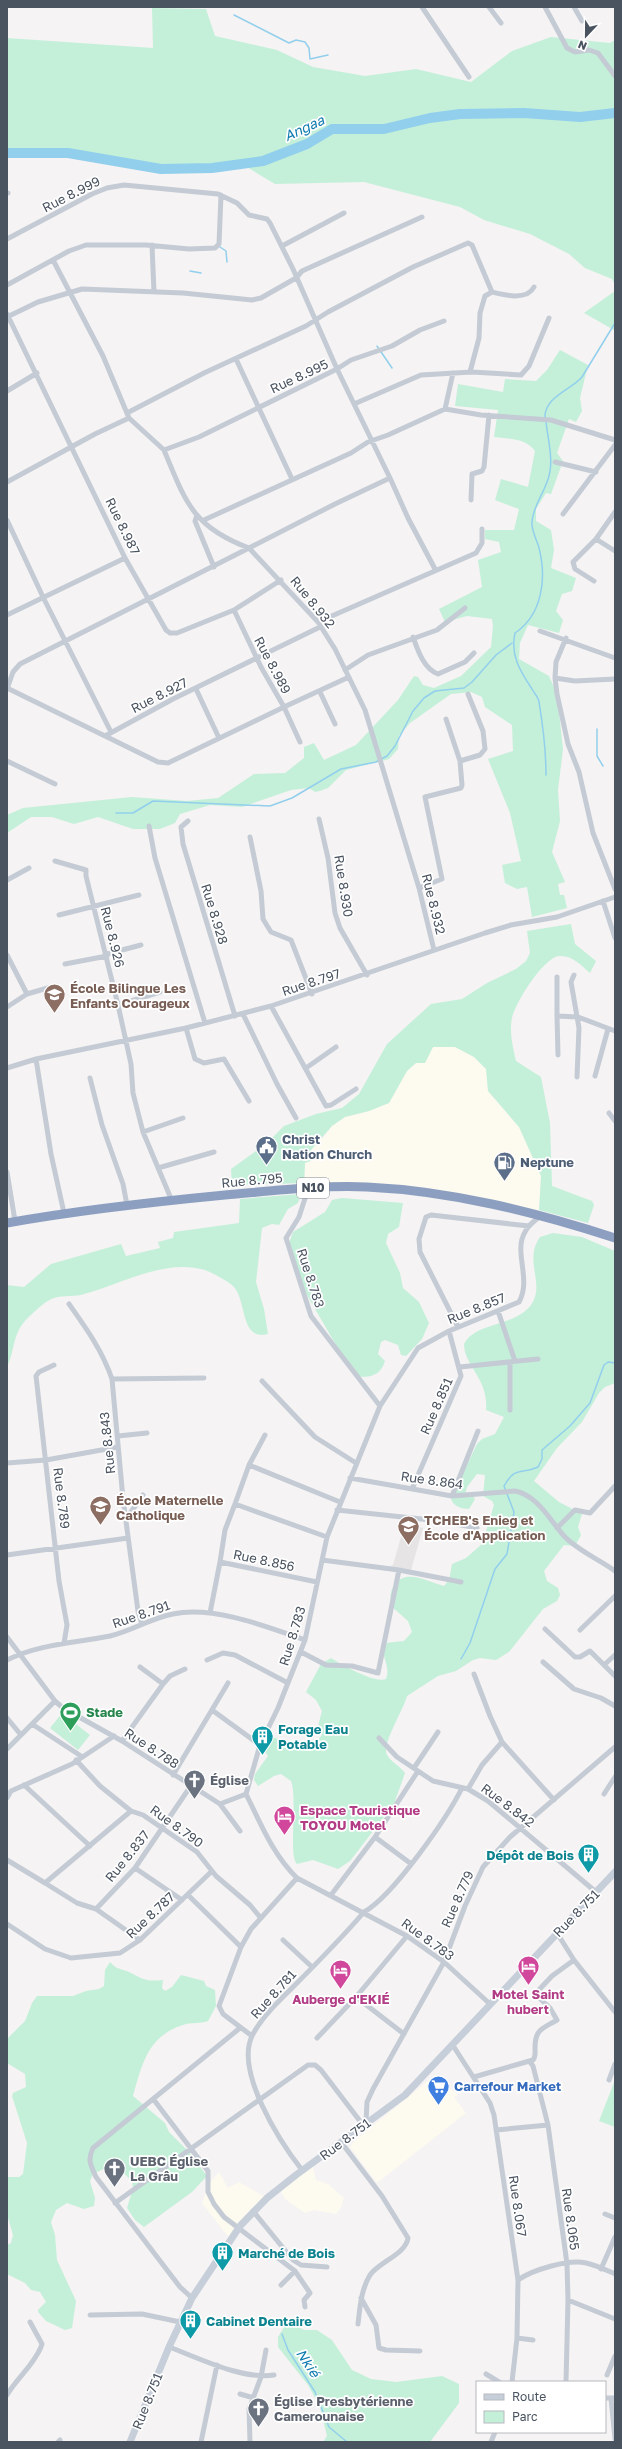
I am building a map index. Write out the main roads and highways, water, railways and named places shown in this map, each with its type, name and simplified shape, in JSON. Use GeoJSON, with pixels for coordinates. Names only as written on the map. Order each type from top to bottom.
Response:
{"type":"FeatureCollection","features":[{"type":"Feature","properties":{"kind":"highway","name":"Rue 8.795"},"geometry":{"type":"LineString","coordinates":[[11,1222],[64,1213],[172,1200],[308,1189],[369,1187],[449,1196],[541,1216],[615,1238]]}},
{"type":"Feature","properties":{"kind":"main road","name":"Rue 8.751"},"geometry":{"type":"LineString","coordinates":[[130,2442],[169,2347],[192,2298],[240,2226],[253,2211],[302,2170],[405,2095],[615,1872]]}},
{"type":"Feature","properties":{"kind":"waterway"},"geometry":{"type":"LineString","coordinates":[[234,15],[289,43],[296,40],[305,42],[309,48],[310,59],[328,55]]}},
{"type":"Feature","properties":{"kind":"waterway","name":"Angaa"},"geometry":{"type":"LineString","coordinates":[[7,153],[68,153],[161,169],[212,168],[263,161],[307,144],[332,129],[384,129],[430,118],[460,114],[524,113],[580,117],[615,113]]}},
{"type":"Feature","properties":{"kind":"waterway"},"geometry":{"type":"LineString","coordinates":[[220,247],[226,251],[227,262]]}},
{"type":"Feature","properties":{"kind":"waterway"},"geometry":{"type":"LineString","coordinates":[[190,271],[201,273]]}},
{"type":"Feature","properties":{"kind":"waterway"},"geometry":{"type":"LineString","coordinates":[[545,418],[546,411],[553,399],[582,377],[615,323]]}},
{"type":"Feature","properties":{"kind":"waterway"},"geometry":{"type":"LineString","coordinates":[[377,346],[392,368]]}},
{"type":"Feature","properties":{"kind":"waterway"},"geometry":{"type":"LineString","coordinates":[[546,422],[551,460],[549,475],[534,511],[532,522],[532,528],[539,548],[541,560],[542,584],[537,606],[524,625],[515,633],[514,648],[515,656],[520,669],[539,700],[544,738],[546,775]]}},
{"type":"Feature","properties":{"kind":"waterway"},"geometry":{"type":"LineString","coordinates":[[116,813],[133,813],[153,801],[270,806],[292,798],[341,769],[376,762],[387,756],[395,746],[413,711],[424,698],[435,691],[464,688],[472,682],[496,655],[512,643]]}},
{"type":"Feature","properties":{"kind":"waterway"},"geometry":{"type":"LineString","coordinates":[[597,729],[597,756],[603,766]]}},
{"type":"Feature","properties":{"kind":"waterway"},"geometry":{"type":"LineString","coordinates":[[461,1659],[470,1643],[495,1569],[507,1554],[514,1512],[504,1486],[512,1475],[538,1467],[542,1459],[542,1450],[570,1426],[590,1403],[604,1365],[608,1362],[615,1363]]}},
{"type":"Feature","properties":{"kind":"waterway","name":"Nkié"},"geometry":{"type":"LineString","coordinates":[[282,2334],[288,2350],[315,2392],[329,2427],[347,2442]]}},
{"type":"Feature","properties":{"kind":"place","name":"École Bilingue Les Enfants Courageux"},"geometry":{"type":"Point","coordinates":[54,1014]}},
{"type":"Feature","properties":{"kind":"place","name":"Christ Nation Church"},"geometry":{"type":"Point","coordinates":[267,1166]}},
{"type":"Feature","properties":{"kind":"place","name":"Neptune"},"geometry":{"type":"Point","coordinates":[504,1182]}},
{"type":"Feature","properties":{"kind":"place","name":"École Maternelle Catholique"},"geometry":{"type":"Point","coordinates":[101,1526]}},
{"type":"Feature","properties":{"kind":"place","name":"TCHEB's Enieg et École d'Application"},"geometry":{"type":"Point","coordinates":[408,1546]}},
{"type":"Feature","properties":{"kind":"place","name":"Stade"},"geometry":{"type":"Point","coordinates":[70,1732]}},
{"type":"Feature","properties":{"kind":"place","name":"Forage Eau Potable"},"geometry":{"type":"Point","coordinates":[262,1756]}},
{"type":"Feature","properties":{"kind":"place","name":"Église"},"geometry":{"type":"Point","coordinates":[195,1800]}},
{"type":"Feature","properties":{"kind":"place","name":"Espace Touristique TOYOU Motel"},"geometry":{"type":"Point","coordinates":[284,1836]}},
{"type":"Feature","properties":{"kind":"place","name":"Dépôt de Bois"},"geometry":{"type":"Point","coordinates":[589,1874]}},
{"type":"Feature","properties":{"kind":"place","name":"Motel Saint hubert"},"geometry":{"type":"Point","coordinates":[528,1986]}},
{"type":"Feature","properties":{"kind":"place","name":"Auberge d'EKIÉ"},"geometry":{"type":"Point","coordinates":[341,1990]}},
{"type":"Feature","properties":{"kind":"place","name":"Carrefour Market"},"geometry":{"type":"Point","coordinates":[438,2106]}},
{"type":"Feature","properties":{"kind":"place","name":"UEBC Église La Grâu"},"geometry":{"type":"Point","coordinates":[115,2188]}},
{"type":"Feature","properties":{"kind":"place","name":"Marché de Bois"},"geometry":{"type":"Point","coordinates":[223,2272]}},
{"type":"Feature","properties":{"kind":"place","name":"Cabinet Dentaire"},"geometry":{"type":"Point","coordinates":[190,2340]}},
{"type":"Feature","properties":{"kind":"place","name":"Église Presbytérienne Camerounaise"},"geometry":{"type":"Point","coordinates":[258,2428]}}]}
